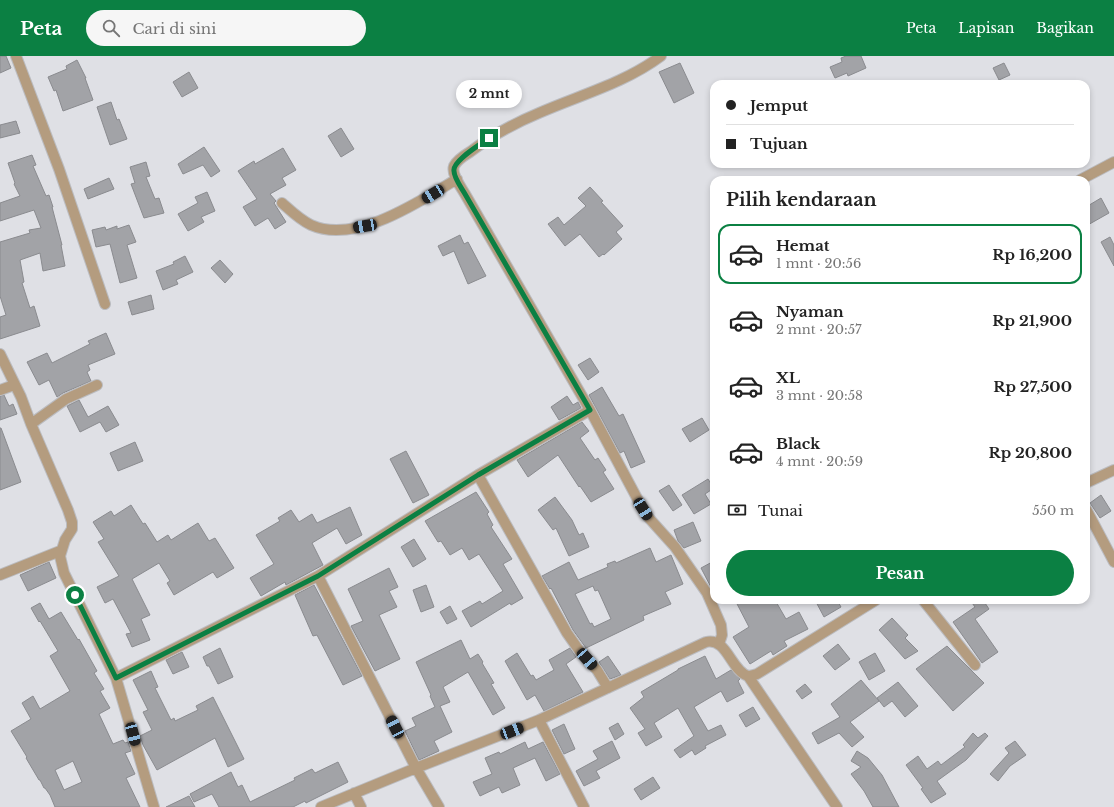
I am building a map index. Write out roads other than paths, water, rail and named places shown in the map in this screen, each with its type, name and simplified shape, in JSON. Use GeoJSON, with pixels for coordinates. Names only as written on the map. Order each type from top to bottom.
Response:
{"type":"FeatureCollection","features":[{"type":"Feature","properties":{"kind":"street"},"geometry":{"type":"LineString","coordinates":[[16,56],[59,169],[105,304]]}},
{"type":"Feature","properties":{"kind":"street"},"geometry":{"type":"LineString","coordinates":[[661,56],[637,72],[539,113],[489,138],[460,159],[454,166],[454,172],[590,410],[648,517],[675,547],[707,593],[710,600]]}},
{"type":"Feature","properties":{"kind":"street"},"geometry":{"type":"LineString","coordinates":[[1088,176],[1114,162]]}},
{"type":"Feature","properties":{"kind":"street"},"geometry":{"type":"LineString","coordinates":[[282,203],[297,216],[312,225],[325,229],[342,230],[365,226],[409,208],[457,179]]}},
{"type":"Feature","properties":{"kind":"street"},"geometry":{"type":"LineString","coordinates":[[0,354],[21,397],[72,522],[72,529],[60,551],[64,573],[116,678],[154,807]]}},
{"type":"Feature","properties":{"kind":"street"},"geometry":{"type":"LineString","coordinates":[[0,390],[14,384]]}},
{"type":"Feature","properties":{"kind":"street"},"geometry":{"type":"LineString","coordinates":[[31,424],[66,399],[97,385]]}},
{"type":"Feature","properties":{"kind":"street"},"geometry":{"type":"LineString","coordinates":[[116,678],[318,576],[478,475],[590,410]]}},
{"type":"Feature","properties":{"kind":"street"},"geometry":{"type":"LineString","coordinates":[[1090,481],[1114,470]]}},
{"type":"Feature","properties":{"kind":"street"},"geometry":{"type":"LineString","coordinates":[[478,475],[570,637],[597,670],[608,688]]}},
{"type":"Feature","properties":{"kind":"street"},"geometry":{"type":"LineString","coordinates":[[1090,517],[1114,562]]}},
{"type":"Feature","properties":{"kind":"street"},"geometry":{"type":"LineString","coordinates":[[0,575],[60,551]]}},
{"type":"Feature","properties":{"kind":"street"},"geometry":{"type":"LineString","coordinates":[[318,576],[416,768],[439,807]]}},
{"type":"Feature","properties":{"kind":"street"},"geometry":{"type":"LineString","coordinates":[[712,604],[721,625],[722,635],[719,644]]}},
{"type":"Feature","properties":{"kind":"street"},"geometry":{"type":"LineString","coordinates":[[748,676],[764,671],[870,604]]}},
{"type":"Feature","properties":{"kind":"street"},"geometry":{"type":"LineString","coordinates":[[926,604],[975,665]]}},
{"type":"Feature","properties":{"kind":"street"},"geometry":{"type":"LineString","coordinates":[[321,807],[539,720],[706,642],[714,641],[724,649],[735,665],[748,676],[837,807]]}},
{"type":"Feature","properties":{"kind":"street"},"geometry":{"type":"LineString","coordinates":[[539,720],[584,807]]}},
{"type":"Feature","properties":{"kind":"street"},"geometry":{"type":"LineString","coordinates":[[354,793],[361,807]]}}]}
